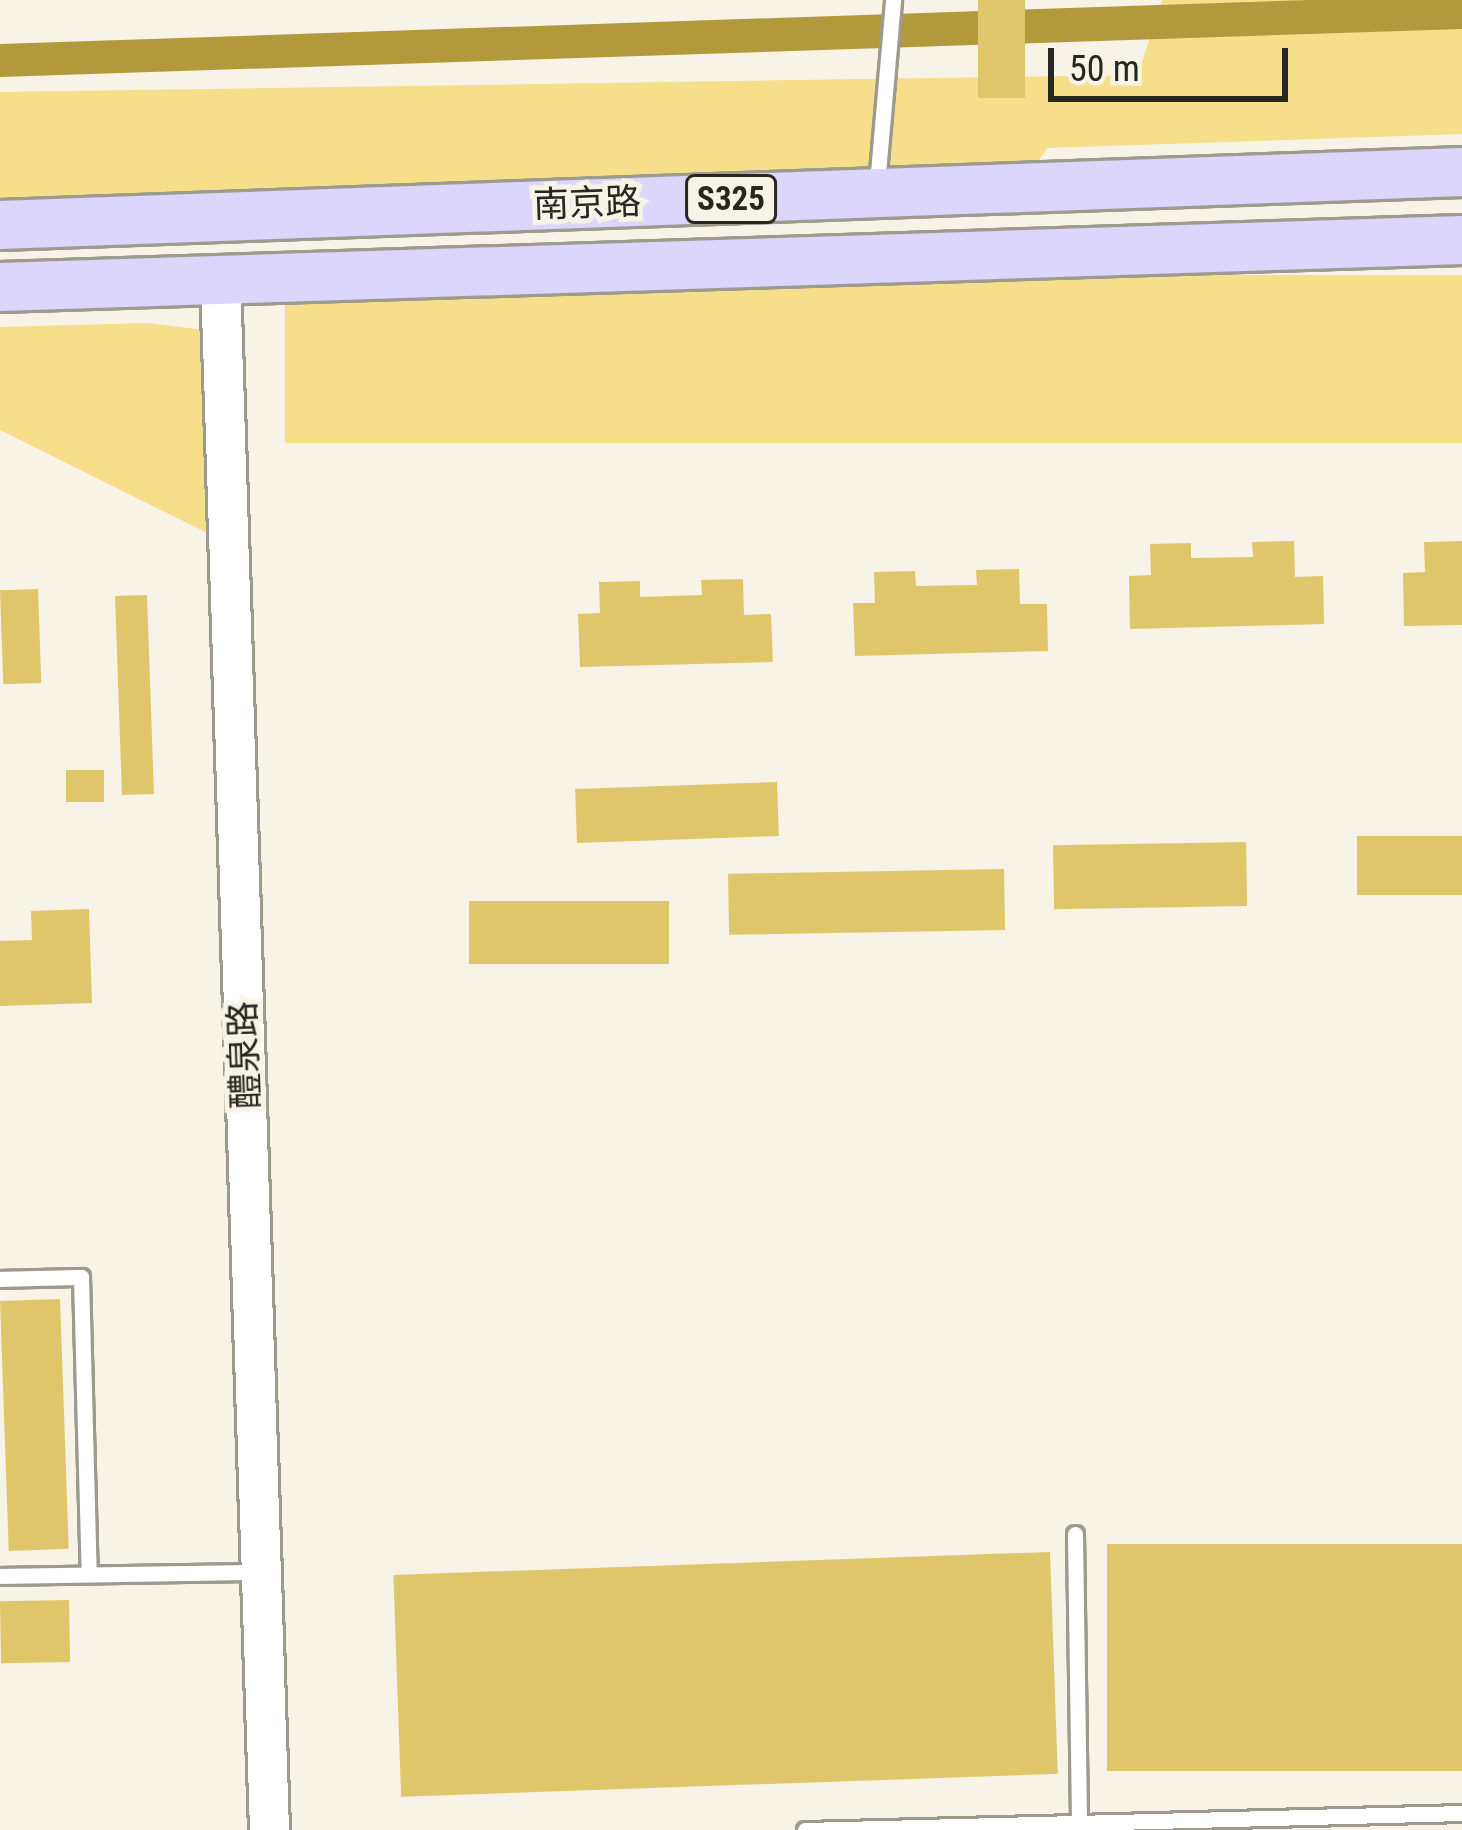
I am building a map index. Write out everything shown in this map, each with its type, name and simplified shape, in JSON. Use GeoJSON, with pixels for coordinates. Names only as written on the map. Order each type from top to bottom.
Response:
{"type":"FeatureCollection","features":[{"type":"Feature","properties":{"kind":"main road","name":"南京路"},"geometry":{"type":"LineString","coordinates":[[0,225],[1462,172]]}},
{"type":"Feature","properties":{"kind":"main road","name":"南京路"},"geometry":{"type":"LineString","coordinates":[[0,287],[1462,240]]}},
{"type":"Feature","properties":{"kind":"street","name":"醴泉路"},"geometry":{"type":"LineString","coordinates":[[220,279],[269,1830]]}},
{"type":"Feature","properties":{"kind":"lane"},"geometry":{"type":"LineString","coordinates":[[876,193],[893,0]]}},
{"type":"Feature","properties":{"kind":"lane"},"geometry":{"type":"LineString","coordinates":[[0,1279],[81,1277],[89,1574]]}},
{"type":"Feature","properties":{"kind":"lane"},"geometry":{"type":"LineString","coordinates":[[1075,1534],[1079,1827]]}},
{"type":"Feature","properties":{"kind":"lane"},"geometry":{"type":"LineString","coordinates":[[0,1576],[261,1572]]}},
{"type":"Feature","properties":{"kind":"lane"},"geometry":{"type":"LineString","coordinates":[[805,1830],[1079,1827],[1462,1813]]}},
{"type":"Feature","properties":{"kind":"shaded area"},"geometry":{"type":"Polygon","coordinates":[[[1162,0],[1462,0],[1462,134],[1047,148],[1037,163],[0,199],[0,92],[1138,75],[1162,0]]]}},
{"type":"Feature","properties":{"kind":"shaded area"},"geometry":{"type":"Polygon","coordinates":[[[1309,0],[1462,0],[1462,29],[0,77],[0,44],[1309,0]]]}},
{"type":"Feature","properties":{"kind":"shaded area"},"geometry":{"type":"Polygon","coordinates":[[[285,275],[1462,275],[1462,443],[285,443],[285,275]]]}},
{"type":"Feature","properties":{"kind":"shaded area"},"geometry":{"type":"Polygon","coordinates":[[[148,323],[204,330],[211,535],[0,430],[0,327],[148,323]]]}},
{"type":"Feature","properties":{"kind":"building"},"geometry":{"type":"Polygon","coordinates":[[[978,0],[1025,0],[1025,98],[978,98],[978,0]]]}},
{"type":"Feature","properties":{"kind":"building"},"geometry":{"type":"Polygon","coordinates":[[[1294,541],[1295,577],[1323,576],[1324,624],[1130,629],[1129,576],[1151,575],[1150,544],[1191,543],[1191,558],[1253,557],[1252,542],[1294,541]]]}},
{"type":"Feature","properties":{"kind":"building"},"geometry":{"type":"Polygon","coordinates":[[[1462,541],[1462,625],[1404,626],[1403,573],[1425,572],[1424,542],[1462,541]]]}},
{"type":"Feature","properties":{"kind":"building"},"geometry":{"type":"Polygon","coordinates":[[[1019,569],[1020,604],[1047,604],[1048,651],[855,656],[853,603],[875,603],[874,572],[915,571],[916,586],[977,585],[976,570],[1019,569]]]}},
{"type":"Feature","properties":{"kind":"building"},"geometry":{"type":"Polygon","coordinates":[[[743,579],[744,615],[771,614],[773,662],[580,667],[578,614],[600,613],[599,582],[640,581],[640,597],[702,595],[701,580],[743,579]]]}},
{"type":"Feature","properties":{"kind":"building"},"geometry":{"type":"Polygon","coordinates":[[[38,589],[41,683],[3,684],[0,590],[38,589]]]}},
{"type":"Feature","properties":{"kind":"building"},"geometry":{"type":"Polygon","coordinates":[[[147,595],[154,794],[122,795],[115,596],[147,595]]]}},
{"type":"Feature","properties":{"kind":"building"},"geometry":{"type":"Polygon","coordinates":[[[66,770],[104,770],[104,802],[66,802],[66,770]]]}},
{"type":"Feature","properties":{"kind":"building"},"geometry":{"type":"Polygon","coordinates":[[[777,782],[779,836],[577,843],[575,789],[777,782]]]}},
{"type":"Feature","properties":{"kind":"building"},"geometry":{"type":"Polygon","coordinates":[[[1357,836],[1462,836],[1462,895],[1357,895],[1357,836]]]}},
{"type":"Feature","properties":{"kind":"building"},"geometry":{"type":"Polygon","coordinates":[[[1246,842],[1247,906],[1054,909],[1053,845],[1246,842]]]}},
{"type":"Feature","properties":{"kind":"building"},"geometry":{"type":"Polygon","coordinates":[[[1004,869],[1005,930],[729,935],[728,874],[1004,869]]]}},
{"type":"Feature","properties":{"kind":"building"},"geometry":{"type":"Polygon","coordinates":[[[469,901],[669,901],[669,964],[469,964],[469,901]]]}},
{"type":"Feature","properties":{"kind":"building"},"geometry":{"type":"Polygon","coordinates":[[[89,909],[92,1003],[0,1006],[0,941],[32,940],[31,911],[89,909]]]}},
{"type":"Feature","properties":{"kind":"building"},"geometry":{"type":"Polygon","coordinates":[[[60,1299],[69,1549],[9,1551],[0,1301],[60,1299]]]}},
{"type":"Feature","properties":{"kind":"building"},"geometry":{"type":"Polygon","coordinates":[[[1107,1544],[1462,1544],[1462,1771],[1107,1771],[1107,1544]]]}},
{"type":"Feature","properties":{"kind":"building"},"geometry":{"type":"Polygon","coordinates":[[[1050,1552],[1058,1774],[401,1797],[393,1575],[1050,1552]]]}},
{"type":"Feature","properties":{"kind":"building"},"geometry":{"type":"Polygon","coordinates":[[[69,1600],[70,1662],[1,1663],[0,1601],[69,1600]]]}}]}
